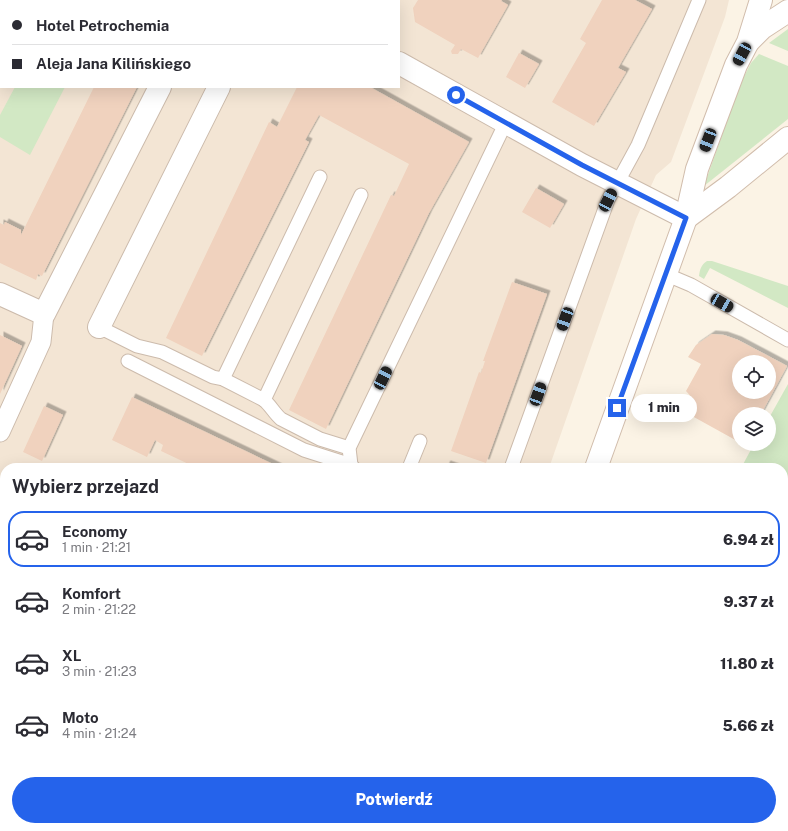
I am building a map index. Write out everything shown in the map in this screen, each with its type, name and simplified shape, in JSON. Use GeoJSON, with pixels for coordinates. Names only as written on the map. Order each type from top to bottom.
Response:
{"type":"FeatureCollection","features":[{"type":"Feature","properties":{"kind":"street"},"geometry":{"type":"LineString","coordinates":[[598,463],[686,218],[697,169],[736,65],[748,42],[761,0]]}},
{"type":"Feature","properties":{"kind":"street"},"geometry":{"type":"LineString","coordinates":[[748,42],[771,21],[788,11]]}},
{"type":"Feature","properties":{"kind":"street"},"geometry":{"type":"LineString","coordinates":[[400,64],[582,165],[686,218]]}},
{"type":"Feature","properties":{"kind":"street"},"geometry":{"type":"LineString","coordinates":[[0,432],[41,342],[44,314],[159,88]]}},
{"type":"Feature","properties":{"kind":"street"},"geometry":{"type":"LineString","coordinates":[[99,327],[218,88]]}},
{"type":"Feature","properties":{"kind":"street"},"geometry":{"type":"LineString","coordinates":[[686,218],[728,187],[788,138]]}},
{"type":"Feature","properties":{"kind":"street"},"geometry":{"type":"LineString","coordinates":[[0,294],[44,314]]}},
{"type":"Feature","properties":{"kind":"lane"},"geometry":{"type":"LineString","coordinates":[[513,463],[608,200],[638,145],[699,0]]}},
{"type":"Feature","properties":{"kind":"lane"},"geometry":{"type":"LineString","coordinates":[[352,463],[349,448],[506,122]]}},
{"type":"Feature","properties":{"kind":"lane"},"geometry":{"type":"LineString","coordinates":[[222,379],[320,177]]}},
{"type":"Feature","properties":{"kind":"lane"},"geometry":{"type":"LineString","coordinates":[[264,400],[361,195]]}},
{"type":"Feature","properties":{"kind":"lane"},"geometry":{"type":"LineString","coordinates":[[665,274],[691,285],[788,340]]}},
{"type":"Feature","properties":{"kind":"lane"},"geometry":{"type":"LineString","coordinates":[[99,327],[137,346],[162,352],[213,377],[222,379],[264,400],[271,405],[276,415],[282,419],[320,439],[349,448]]}},
{"type":"Feature","properties":{"kind":"lane"},"geometry":{"type":"LineString","coordinates":[[128,361],[304,450],[344,463]]}},
{"type":"Feature","properties":{"kind":"lane"},"geometry":{"type":"LineString","coordinates":[[411,463],[420,441]]}},
{"type":"Feature","properties":{"kind":"shaded area"},"geometry":{"type":"Polygon","coordinates":[[[400,0],[729,0],[725,17],[671,162],[656,175],[636,219],[551,463],[0,463],[0,88],[400,88],[400,0]]]}},
{"type":"Feature","properties":{"kind":"green space"},"geometry":{"type":"Polygon","coordinates":[[[788,29],[788,51],[769,43],[788,29]]]}},
{"type":"Feature","properties":{"kind":"green space"},"geometry":{"type":"Polygon","coordinates":[[[759,54],[788,66],[788,119],[704,186],[740,84],[751,63],[759,54]]]}},
{"type":"Feature","properties":{"kind":"green space"},"geometry":{"type":"Polygon","coordinates":[[[14,88],[64,88],[30,155],[0,137],[0,115],[14,88]]]}},
{"type":"Feature","properties":{"kind":"green space"},"geometry":{"type":"Polygon","coordinates":[[[707,261],[712,261],[788,286],[788,308],[710,268],[704,279],[699,276],[699,274],[700,269],[707,261]]]}},
{"type":"Feature","properties":{"kind":"green space"},"geometry":{"type":"Polygon","coordinates":[[[788,384],[788,463],[744,463],[750,451],[776,451],[775,407],[788,384]]]}},
{"type":"Feature","properties":{"kind":"building"},"geometry":{"type":"Polygon","coordinates":[[[418,0],[502,0],[501,1],[508,5],[478,58],[461,49],[458,54],[452,54],[451,51],[455,45],[415,22],[413,8],[418,0]]]}},
{"type":"Feature","properties":{"kind":"building"},"geometry":{"type":"Polygon","coordinates":[[[602,0],[635,0],[652,9],[618,68],[626,72],[594,126],[552,102],[586,43],[580,39],[602,0]]]}},
{"type":"Feature","properties":{"kind":"building"},"geometry":{"type":"Polygon","coordinates":[[[519,53],[539,64],[525,88],[506,77],[519,53]]]}},
{"type":"Feature","properties":{"kind":"building"},"geometry":{"type":"Polygon","coordinates":[[[94,88],[136,88],[42,276],[38,274],[36,280],[0,263],[0,223],[4,225],[5,222],[21,230],[21,235],[94,88]]]}},
{"type":"Feature","properties":{"kind":"building"},"geometry":{"type":"Polygon","coordinates":[[[296,88],[372,88],[469,142],[429,213],[326,429],[289,410],[391,195],[394,196],[409,164],[319,115],[305,140],[309,142],[202,356],[166,338],[269,122],[277,127],[296,88]]]}},
{"type":"Feature","properties":{"kind":"building"},"geometry":{"type":"Polygon","coordinates":[[[536,188],[564,204],[550,228],[522,212],[536,188]]]}},
{"type":"Feature","properties":{"kind":"building"},"geometry":{"type":"Polygon","coordinates":[[[512,282],[547,294],[486,463],[451,451],[479,372],[481,373],[485,361],[483,361],[512,282]]]}},
{"type":"Feature","properties":{"kind":"building"},"geometry":{"type":"Polygon","coordinates":[[[712,334],[724,335],[738,340],[766,355],[732,355],[732,399],[769,399],[765,407],[732,407],[732,438],[692,416],[695,405],[694,400],[686,391],[701,364],[688,357],[696,345],[712,334]]]}},
{"type":"Feature","properties":{"kind":"building"},"geometry":{"type":"Polygon","coordinates":[[[0,335],[22,346],[0,394],[0,335]]]}},
{"type":"Feature","properties":{"kind":"building"},"geometry":{"type":"Polygon","coordinates":[[[776,360],[787,366],[776,386],[776,360]]]}},
{"type":"Feature","properties":{"kind":"building"},"geometry":{"type":"Polygon","coordinates":[[[132,397],[271,463],[186,463],[161,451],[163,445],[155,440],[147,457],[112,440],[132,397]]]}},
{"type":"Feature","properties":{"kind":"building"},"geometry":{"type":"Polygon","coordinates":[[[44,406],[63,415],[42,461],[23,452],[44,406]]]}},
{"type":"Feature","properties":{"kind":"route"},"geometry":{"type":"LineString","coordinates":[[456,95],[582,165],[686,218],[617,408]]}}]}
